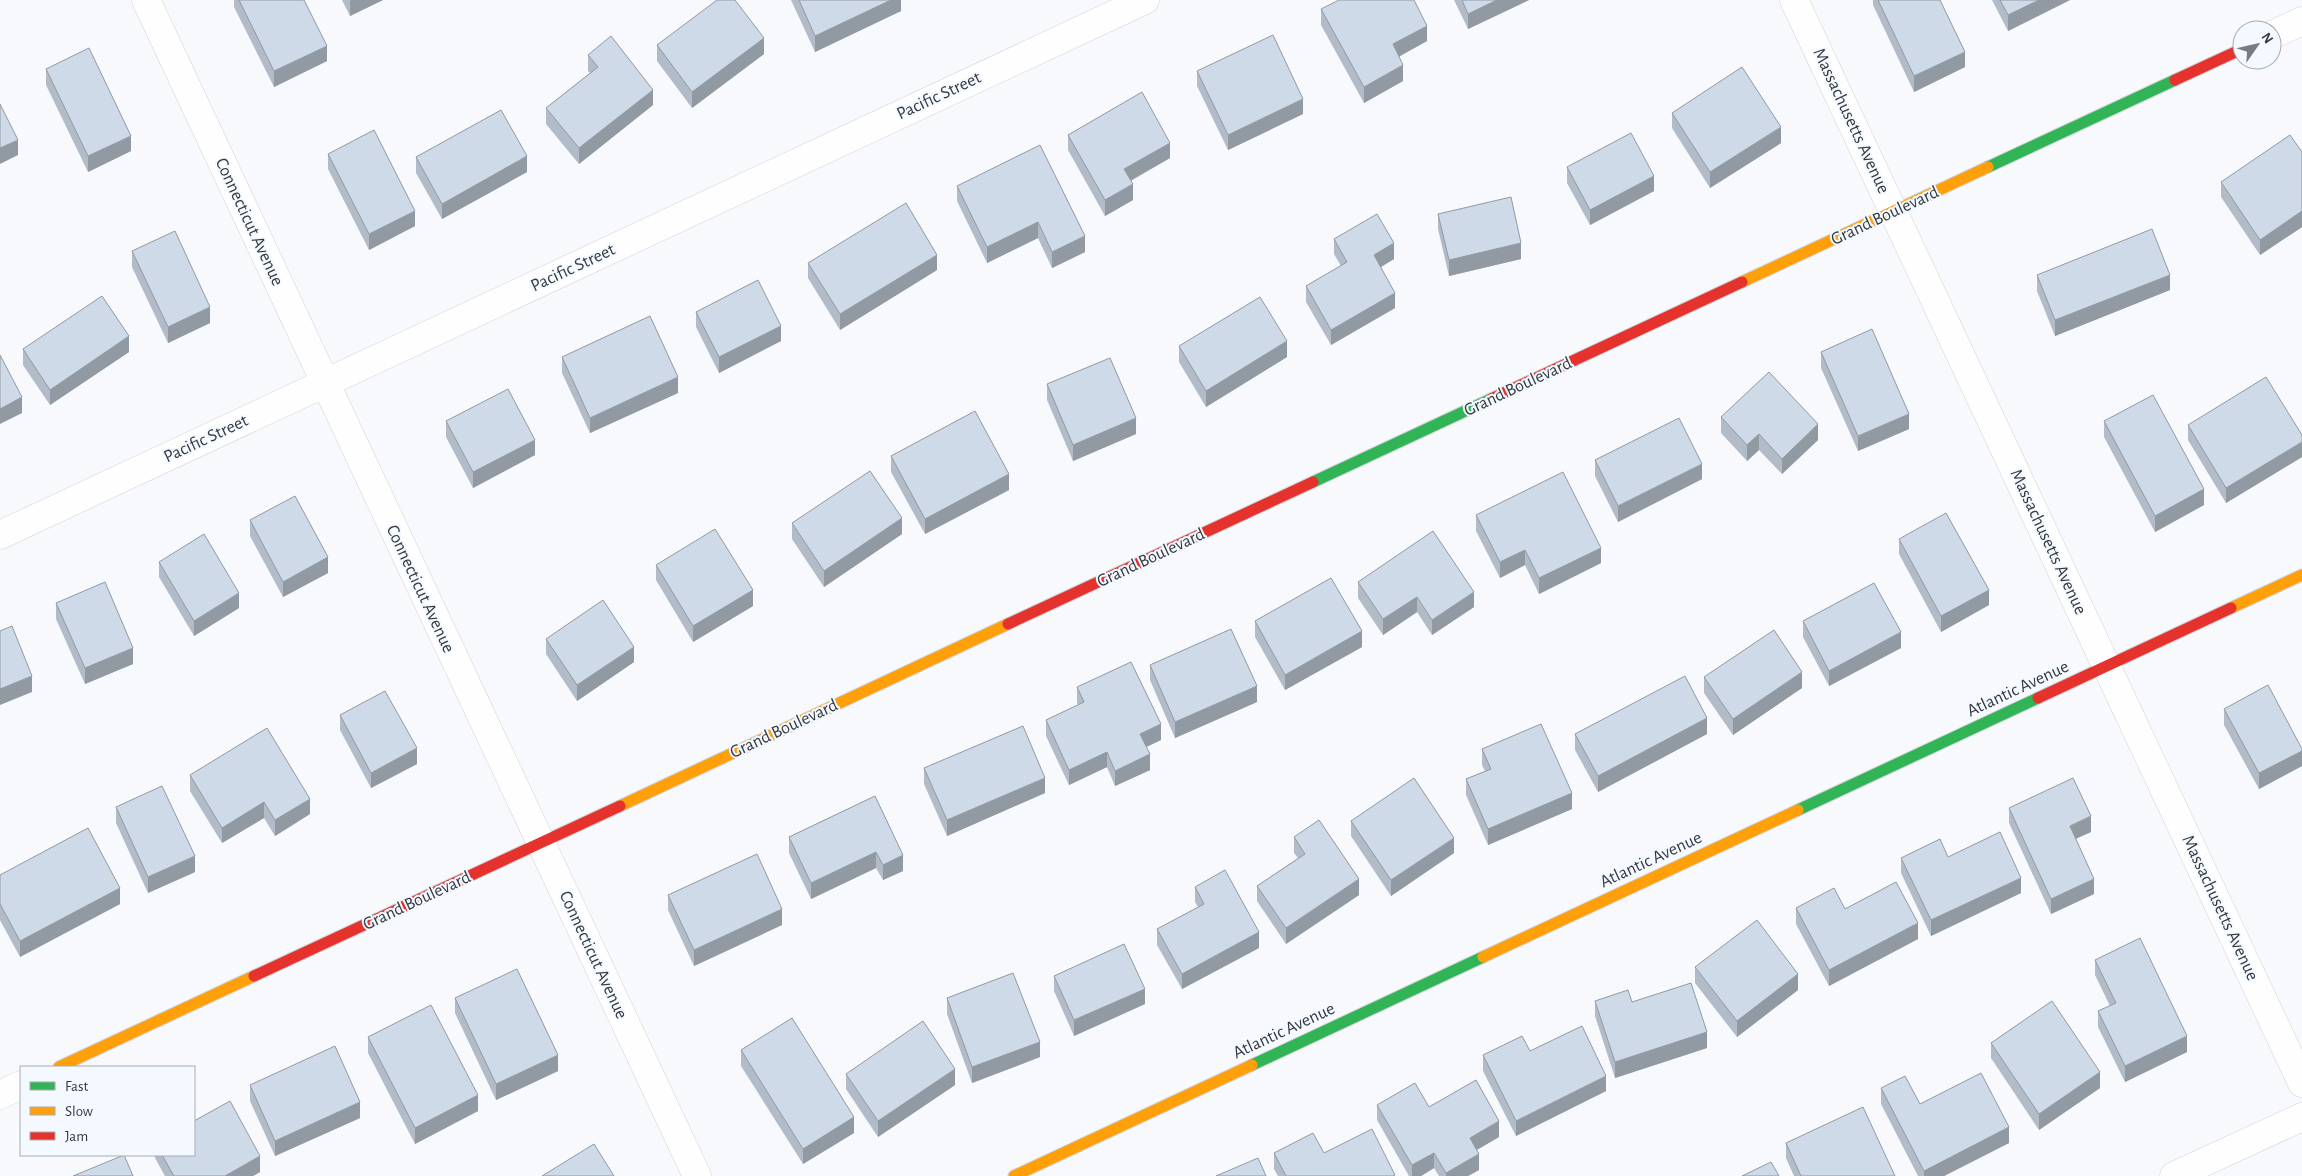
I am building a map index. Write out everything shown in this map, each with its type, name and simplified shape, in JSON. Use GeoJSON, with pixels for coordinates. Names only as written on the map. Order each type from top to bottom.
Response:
{"type":"FeatureCollection","features":[{"type":"Feature","properties":{"kind":"street","name":"Connecticut Avenue"},"geometry":{"type":"LineString","coordinates":[[146,0],[324,384],[697,1176]]}},
{"type":"Feature","properties":{"kind":"street","name":"Pacific Street"},"geometry":{"type":"LineString","coordinates":[[0,536],[1145,0]]}},
{"type":"Feature","properties":{"kind":"street","name":"Massachusetts Avenue"},"geometry":{"type":"LineString","coordinates":[[1794,0],[2302,1084]]}},
{"type":"Feature","properties":{"kind":"street"},"geometry":{"type":"LineString","coordinates":[[2282,30],[2302,21]]}},
{"type":"Feature","properties":{"kind":"street","name":"Grand Boulevard"},"geometry":{"type":"LineString","coordinates":[[62,1066],[2232,54]]}},
{"type":"Feature","properties":{"kind":"street","name":"Atlantic Avenue"},"geometry":{"type":"LineString","coordinates":[[1014,1176],[2302,575]]}},
{"type":"Feature","properties":{"kind":"street"},"geometry":{"type":"LineString","coordinates":[[0,1095],[20,1085]]}},
{"type":"Feature","properties":{"kind":"street"},"geometry":{"type":"LineString","coordinates":[[2174,1176],[2302,1117]]}},
{"type":"Feature","properties":{"kind":"building"},"geometry":{"type":"Polygon","coordinates":[[[239,0],[304,0],[327,46],[274,71],[239,0]]]}},
{"type":"Feature","properties":{"kind":"building"},"geometry":{"type":"Polygon","coordinates":[[[717,0],[735,0],[764,38],[692,92],[657,45],[717,0]]]}},
{"type":"Feature","properties":{"kind":"building"},"geometry":{"type":"Polygon","coordinates":[[[799,0],[891,0],[815,36],[799,0]]]}},
{"type":"Feature","properties":{"kind":"building"},"geometry":{"type":"Polygon","coordinates":[[[1339,0],[1414,0],[1427,26],[1393,44],[1403,65],[1364,87],[1321,9],[1339,0]]]}},
{"type":"Feature","properties":{"kind":"building"},"geometry":{"type":"Polygon","coordinates":[[[1462,0],[1497,0],[1468,14],[1462,0]]]}},
{"type":"Feature","properties":{"kind":"building"},"geometry":{"type":"Polygon","coordinates":[[[1878,0],[1940,0],[1965,52],[1914,76],[1878,0]]]}},
{"type":"Feature","properties":{"kind":"building"},"geometry":{"type":"Polygon","coordinates":[[[2000,0],[2039,0],[2008,15],[2000,0]]]}},
{"type":"Feature","properties":{"kind":"building"},"geometry":{"type":"Polygon","coordinates":[[[1273,35],[1303,99],[1228,135],[1197,71],[1273,35]]]}},
{"type":"Feature","properties":{"kind":"building"},"geometry":{"type":"Polygon","coordinates":[[[611,36],[653,90],[579,148],[546,108],[598,67],[588,55],[611,36]]]}},
{"type":"Feature","properties":{"kind":"building"},"geometry":{"type":"Polygon","coordinates":[[[89,48],[131,136],[88,156],[46,69],[89,48]]]}},
{"type":"Feature","properties":{"kind":"building"},"geometry":{"type":"Polygon","coordinates":[[[1742,67],[1781,127],[1710,172],[1672,113],[1742,67]]]}},
{"type":"Feature","properties":{"kind":"building"},"geometry":{"type":"Polygon","coordinates":[[[1142,92],[1170,143],[1124,169],[1133,184],[1105,200],[1068,135],[1142,92]]]}},
{"type":"Feature","properties":{"kind":"building"},"geometry":{"type":"Polygon","coordinates":[[[0,104],[18,140],[0,148],[0,104]]]}},
{"type":"Feature","properties":{"kind":"building"},"geometry":{"type":"Polygon","coordinates":[[[501,110],[527,156],[442,204],[416,157],[501,110]]]}},
{"type":"Feature","properties":{"kind":"building"},"geometry":{"type":"Polygon","coordinates":[[[374,130],[415,211],[369,234],[328,154],[374,130]]]}},
{"type":"Feature","properties":{"kind":"building"},"geometry":{"type":"Polygon","coordinates":[[[1631,133],[1654,176],[1590,210],[1567,167],[1631,133]]]}},
{"type":"Feature","properties":{"kind":"building"},"geometry":{"type":"Polygon","coordinates":[[[2290,135],[2302,152],[2302,211],[2260,240],[2221,182],[2290,135]]]}},
{"type":"Feature","properties":{"kind":"building"},"geometry":{"type":"Polygon","coordinates":[[[1040,145],[1085,236],[1052,252],[1038,222],[987,247],[957,186],[1040,145]]]}},
{"type":"Feature","properties":{"kind":"building"},"geometry":{"type":"Polygon","coordinates":[[[1511,197],[1521,243],[1449,260],[1438,214],[1511,197]]]}},
{"type":"Feature","properties":{"kind":"building"},"geometry":{"type":"Polygon","coordinates":[[[906,203],[937,255],[840,314],[808,263],[906,203]]]}},
{"type":"Feature","properties":{"kind":"building"},"geometry":{"type":"Polygon","coordinates":[[[1377,214],[1394,243],[1374,255],[1395,293],[1331,330],[1306,286],[1347,262],[1334,239],[1377,214]]]}},
{"type":"Feature","properties":{"kind":"building"},"geometry":{"type":"Polygon","coordinates":[[[2152,229],[2170,275],[2055,320],[2037,275],[2152,229]]]}},
{"type":"Feature","properties":{"kind":"building"},"geometry":{"type":"Polygon","coordinates":[[[175,231],[210,307],[168,327],[132,251],[175,231]]]}},
{"type":"Feature","properties":{"kind":"building"},"geometry":{"type":"Polygon","coordinates":[[[758,280],[781,326],[719,357],[696,312],[758,280]]]}},
{"type":"Feature","properties":{"kind":"building"},"geometry":{"type":"Polygon","coordinates":[[[102,296],[129,336],[50,390],[23,349],[102,296]]]}},
{"type":"Feature","properties":{"kind":"building"},"geometry":{"type":"Polygon","coordinates":[[[1260,297],[1287,341],[1206,391],[1179,346],[1260,297]]]}},
{"type":"Feature","properties":{"kind":"building"},"geometry":{"type":"Polygon","coordinates":[[[650,316],[678,377],[590,418],[562,357],[650,316]]]}},
{"type":"Feature","properties":{"kind":"building"},"geometry":{"type":"Polygon","coordinates":[[[1872,329],[1909,414],[1858,436],[1821,352],[1872,329]]]}},
{"type":"Feature","properties":{"kind":"building"},"geometry":{"type":"Polygon","coordinates":[[[0,355],[22,397],[0,409],[0,355]]]}},
{"type":"Feature","properties":{"kind":"building"},"geometry":{"type":"Polygon","coordinates":[[[1110,358],[1136,418],[1073,445],[1047,384],[1110,358]]]}},
{"type":"Feature","properties":{"kind":"building"},"geometry":{"type":"Polygon","coordinates":[[[1769,372],[1818,424],[1782,459],[1759,434],[1747,445],[1721,417],[1769,372]]]}},
{"type":"Feature","properties":{"kind":"building"},"geometry":{"type":"Polygon","coordinates":[[[2266,377],[2302,435],[2302,442],[2226,488],[2188,425],[2266,377]]]}},
{"type":"Feature","properties":{"kind":"building"},"geometry":{"type":"Polygon","coordinates":[[[508,389],[535,440],[473,472],[446,421],[508,389]]]}},
{"type":"Feature","properties":{"kind":"building"},"geometry":{"type":"Polygon","coordinates":[[[2153,395],[2204,489],[2155,516],[2104,421],[2153,395]]]}},
{"type":"Feature","properties":{"kind":"building"},"geometry":{"type":"Polygon","coordinates":[[[975,411],[1009,474],[925,519],[891,456],[975,411]]]}},
{"type":"Feature","properties":{"kind":"building"},"geometry":{"type":"Polygon","coordinates":[[[1679,418],[1702,464],[1618,506],[1595,460],[1679,418]]]}},
{"type":"Feature","properties":{"kind":"building"},"geometry":{"type":"Polygon","coordinates":[[[870,471],[902,518],[824,571],[792,523],[870,471]]]}},
{"type":"Feature","properties":{"kind":"building"},"geometry":{"type":"Polygon","coordinates":[[[1563,472],[1601,548],[1539,578],[1525,550],[1500,562],[1476,515],[1563,472]]]}},
{"type":"Feature","properties":{"kind":"building"},"geometry":{"type":"Polygon","coordinates":[[[295,496],[328,557],[283,582],[250,520],[295,496]]]}},
{"type":"Feature","properties":{"kind":"building"},"geometry":{"type":"Polygon","coordinates":[[[1946,513],[1989,590],[1941,616],[1899,539],[1946,513]]]}},
{"type":"Feature","properties":{"kind":"building"},"geometry":{"type":"Polygon","coordinates":[[[715,529],[753,590],[693,626],[656,565],[715,529]]]}},
{"type":"Feature","properties":{"kind":"building"},"geometry":{"type":"Polygon","coordinates":[[[1433,531],[1474,592],[1432,620],[1417,597],[1383,619],[1358,582],[1433,531]]]}},
{"type":"Feature","properties":{"kind":"building"},"geometry":{"type":"Polygon","coordinates":[[[204,534],[239,593],[194,621],[159,562],[204,534]]]}},
{"type":"Feature","properties":{"kind":"building"},"geometry":{"type":"Polygon","coordinates":[[[1331,578],[1362,631],[1285,675],[1255,621],[1331,578]]]}},
{"type":"Feature","properties":{"kind":"building"},"geometry":{"type":"Polygon","coordinates":[[[105,582],[133,648],[85,668],[56,603],[105,582]]]}},
{"type":"Feature","properties":{"kind":"building"},"geometry":{"type":"Polygon","coordinates":[[[1874,583],[1901,632],[1829,671],[1803,621],[1874,583]]]}},
{"type":"Feature","properties":{"kind":"building"},"geometry":{"type":"Polygon","coordinates":[[[603,600],[634,647],[577,685],[546,639],[603,600]]]}},
{"type":"Feature","properties":{"kind":"building"},"geometry":{"type":"Polygon","coordinates":[[[12,626],[32,676],[0,689],[0,631],[12,626]]]}},
{"type":"Feature","properties":{"kind":"building"},"geometry":{"type":"Polygon","coordinates":[[[1231,629],[1257,686],[1175,722],[1150,665],[1231,629]]]}},
{"type":"Feature","properties":{"kind":"building"},"geometry":{"type":"Polygon","coordinates":[[[1774,630],[1802,672],[1733,719],[1704,677],[1774,630]]]}},
{"type":"Feature","properties":{"kind":"building"},"geometry":{"type":"Polygon","coordinates":[[[1131,662],[1161,724],[1140,734],[1150,754],[1115,771],[1107,752],[1069,770],[1046,720],[1084,702],[1077,687],[1131,662]]]}},
{"type":"Feature","properties":{"kind":"building"},"geometry":{"type":"Polygon","coordinates":[[[1685,676],[1707,718],[1598,776],[1575,734],[1685,676]]]}},
{"type":"Feature","properties":{"kind":"building"},"geometry":{"type":"Polygon","coordinates":[[[2268,685],[2302,751],[2259,773],[2224,709],[2268,685]]]}},
{"type":"Feature","properties":{"kind":"building"},"geometry":{"type":"Polygon","coordinates":[[[385,691],[417,748],[371,773],[340,715],[385,691]]]}},
{"type":"Feature","properties":{"kind":"building"},"geometry":{"type":"Polygon","coordinates":[[[1541,724],[1572,793],[1488,829],[1466,779],[1491,769],[1482,749],[1541,724]]]}},
{"type":"Feature","properties":{"kind":"building"},"geometry":{"type":"Polygon","coordinates":[[[1023,726],[1045,778],[947,820],[924,768],[1023,726]]]}},
{"type":"Feature","properties":{"kind":"building"},"geometry":{"type":"Polygon","coordinates":[[[267,728],[310,799],[275,820],[264,802],[222,828],[190,775],[267,728]]]}},
{"type":"Feature","properties":{"kind":"building"},"geometry":{"type":"Polygon","coordinates":[[[1414,778],[1454,838],[1391,880],[1351,821],[1414,778]]]}},
{"type":"Feature","properties":{"kind":"building"},"geometry":{"type":"Polygon","coordinates":[[[2073,778],[2091,816],[2070,826],[2094,879],[2051,899],[2009,808],[2073,778]]]}},
{"type":"Feature","properties":{"kind":"building"},"geometry":{"type":"Polygon","coordinates":[[[162,786],[195,856],[148,877],[116,807],[162,786]]]}},
{"type":"Feature","properties":{"kind":"building"},"geometry":{"type":"Polygon","coordinates":[[[875,796],[903,855],[883,865],[876,852],[811,883],[789,837],[875,796]]]}},
{"type":"Feature","properties":{"kind":"building"},"geometry":{"type":"Polygon","coordinates":[[[1319,820],[1359,879],[1286,928],[1257,886],[1305,854],[1294,837],[1319,820]]]}},
{"type":"Feature","properties":{"kind":"building"},"geometry":{"type":"Polygon","coordinates":[[[88,828],[120,888],[20,941],[0,904],[0,875],[88,828]]]}},
{"type":"Feature","properties":{"kind":"building"},"geometry":{"type":"Polygon","coordinates":[[[2000,832],[2021,878],[1931,920],[1901,858],[1940,839],[1948,857],[2000,832]]]}},
{"type":"Feature","properties":{"kind":"building"},"geometry":{"type":"Polygon","coordinates":[[[757,854],[782,909],[694,950],[668,895],[757,854]]]}},
{"type":"Feature","properties":{"kind":"building"},"geometry":{"type":"Polygon","coordinates":[[[1225,870],[1259,932],[1182,974],[1157,929],[1204,904],[1195,887],[1225,870]]]}},
{"type":"Feature","properties":{"kind":"building"},"geometry":{"type":"Polygon","coordinates":[[[1896,882],[1918,923],[1829,970],[1796,908],[1834,888],[1845,909],[1896,882]]]}},
{"type":"Feature","properties":{"kind":"building"},"geometry":{"type":"Polygon","coordinates":[[[1757,920],[1798,974],[1737,1021],[1695,967],[1757,920]]]}},
{"type":"Feature","properties":{"kind":"building"},"geometry":{"type":"Polygon","coordinates":[[[2140,938],[2187,1036],[2125,1066],[2098,1011],[2116,1003],[2095,960],[2140,938]]]}},
{"type":"Feature","properties":{"kind":"building"},"geometry":{"type":"Polygon","coordinates":[[[1124,944],[1145,989],[1074,1020],[1054,976],[1124,944]]]}},
{"type":"Feature","properties":{"kind":"building"},"geometry":{"type":"Polygon","coordinates":[[[517,969],[558,1055],[496,1084],[455,998],[517,969]]]}},
{"type":"Feature","properties":{"kind":"building"},"geometry":{"type":"Polygon","coordinates":[[[1013,973],[1040,1042],[972,1067],[947,998],[1013,973]]]}},
{"type":"Feature","properties":{"kind":"building"},"geometry":{"type":"Polygon","coordinates":[[[1691,983],[1707,1032],[1615,1062],[1595,1001],[1628,990],[1632,1002],[1691,983]]]}},
{"type":"Feature","properties":{"kind":"building"},"geometry":{"type":"Polygon","coordinates":[[[2052,1001],[2100,1072],[2039,1114],[1991,1043],[2052,1001]]]}},
{"type":"Feature","properties":{"kind":"building"},"geometry":{"type":"Polygon","coordinates":[[[431,1005],[478,1095],[415,1128],[368,1037],[431,1005]]]}},
{"type":"Feature","properties":{"kind":"building"},"geometry":{"type":"Polygon","coordinates":[[[792,1018],[854,1117],[803,1149],[741,1050],[792,1018]]]}},
{"type":"Feature","properties":{"kind":"building"},"geometry":{"type":"Polygon","coordinates":[[[923,1021],[955,1069],[878,1121],[846,1074],[923,1021]]]}},
{"type":"Feature","properties":{"kind":"building"},"geometry":{"type":"Polygon","coordinates":[[[1582,1026],[1606,1076],[1516,1121],[1483,1055],[1522,1036],[1530,1051],[1582,1026]]]}},
{"type":"Feature","properties":{"kind":"building"},"geometry":{"type":"Polygon","coordinates":[[[335,1046],[360,1102],[275,1141],[250,1085],[335,1046]]]}},
{"type":"Feature","properties":{"kind":"building"},"geometry":{"type":"Polygon","coordinates":[[[1981,1073],[2009,1127],[1924,1171],[1881,1088],[1905,1076],[1920,1104],[1981,1073]]]}},
{"type":"Feature","properties":{"kind":"building"},"geometry":{"type":"Polygon","coordinates":[[[1476,1080],[1499,1121],[1470,1138],[1479,1154],[1446,1173],[1434,1153],[1412,1165],[1377,1105],[1415,1083],[1429,1107],[1476,1080]]]}},
{"type":"Feature","properties":{"kind":"building"},"geometry":{"type":"Polygon","coordinates":[[[230,1101],[260,1156],[225,1176],[174,1176],[163,1156],[195,1156],[195,1120],[230,1101]]]}},
{"type":"Feature","properties":{"kind":"building"},"geometry":{"type":"Polygon","coordinates":[[[1863,1107],[1895,1176],[1801,1176],[1786,1143],[1863,1107]]]}},
{"type":"Feature","properties":{"kind":"building"},"geometry":{"type":"Polygon","coordinates":[[[1372,1129],[1395,1175],[1393,1176],[1286,1176],[1274,1153],[1313,1133],[1324,1153],[1372,1129]]]}},
{"type":"Feature","properties":{"kind":"building"},"geometry":{"type":"Polygon","coordinates":[[[594,1144],[614,1176],[542,1176],[594,1144]]]}},
{"type":"Feature","properties":{"kind":"building"},"geometry":{"type":"Polygon","coordinates":[[[124,1156],[133,1176],[73,1176],[124,1156]]]}},
{"type":"Feature","properties":{"kind":"building"},"geometry":{"type":"Polygon","coordinates":[[[1258,1158],[1266,1176],[1216,1176],[1258,1158]]]}},
{"type":"Feature","properties":{"kind":"building"},"geometry":{"type":"Polygon","coordinates":[[[1771,1162],[1779,1176],[1742,1176],[1771,1162]]]}},
{"type":"Feature","properties":{"kind":"traffic: fast"},"geometry":{"type":"LineString","coordinates":[[1988,167],[2175,80]]}},
{"type":"Feature","properties":{"kind":"traffic: fast"},"geometry":{"type":"LineString","coordinates":[[1313,482],[1491,399]]}},
{"type":"Feature","properties":{"kind":"traffic: fast"},"geometry":{"type":"LineString","coordinates":[[1798,810],[2038,698]]}},
{"type":"Feature","properties":{"kind":"traffic: fast"},"geometry":{"type":"LineString","coordinates":[[1252,1065],[1483,957]]}},
{"type":"Feature","properties":{"kind":"traffic: slow"},"geometry":{"type":"LineString","coordinates":[[1742,282],[1988,167]]}},
{"type":"Feature","properties":{"kind":"traffic: slow"},"geometry":{"type":"LineString","coordinates":[[2231,608],[2302,575]]}},
{"type":"Feature","properties":{"kind":"traffic: slow"},"geometry":{"type":"LineString","coordinates":[[620,806],[1008,624]]}},
{"type":"Feature","properties":{"kind":"traffic: slow"},"geometry":{"type":"LineString","coordinates":[[1483,957],[1798,810]]}},
{"type":"Feature","properties":{"kind":"traffic: slow"},"geometry":{"type":"LineString","coordinates":[[61,1066],[254,976]]}},
{"type":"Feature","properties":{"kind":"traffic: slow"},"geometry":{"type":"LineString","coordinates":[[1014,1176],[1252,1065]]}},
{"type":"Feature","properties":{"kind":"traffic: jam"},"geometry":{"type":"LineString","coordinates":[[2175,80],[2232,54]]}},
{"type":"Feature","properties":{"kind":"traffic: jam"},"geometry":{"type":"LineString","coordinates":[[1491,399],[1742,282]]}},
{"type":"Feature","properties":{"kind":"traffic: jam"},"geometry":{"type":"LineString","coordinates":[[1008,624],[1313,482]]}},
{"type":"Feature","properties":{"kind":"traffic: jam"},"geometry":{"type":"LineString","coordinates":[[2038,698],[2231,608]]}},
{"type":"Feature","properties":{"kind":"traffic: jam"},"geometry":{"type":"LineString","coordinates":[[254,976],[620,806]]}}]}
